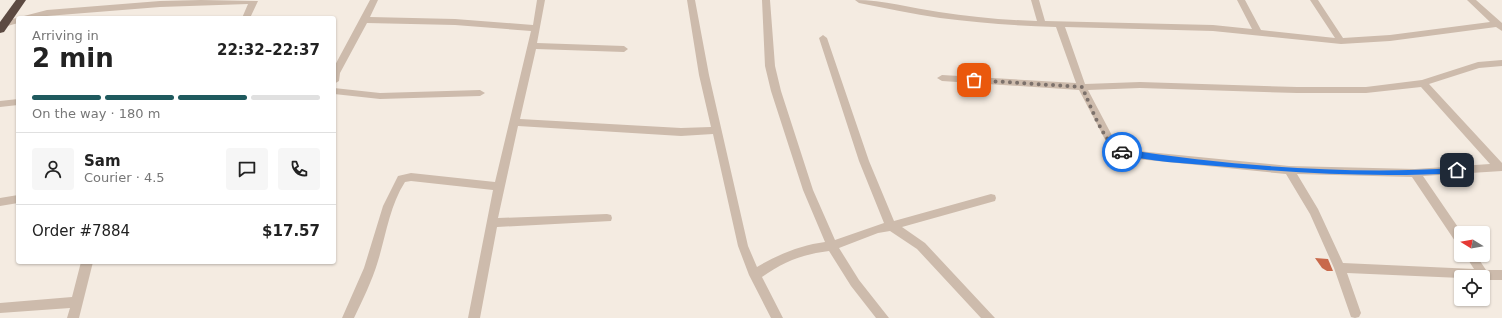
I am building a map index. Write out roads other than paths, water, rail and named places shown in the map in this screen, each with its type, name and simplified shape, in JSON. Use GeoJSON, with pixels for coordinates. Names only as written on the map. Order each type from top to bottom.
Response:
{"type":"FeatureCollection","features":[{"type":"Feature","properties":{"kind":"highway"},"geometry":{"type":"LineString","coordinates":[[2,27],[21,0]]}},
{"type":"Feature","properties":{"kind":"street"},"geometry":{"type":"LineString","coordinates":[[33,16],[47,13],[160,4],[254,0],[247,16]]}},
{"type":"Feature","properties":{"kind":"street"},"geometry":{"type":"LineString","coordinates":[[336,71],[374,0]]}},
{"type":"Feature","properties":{"kind":"street"},"geometry":{"type":"LineString","coordinates":[[474,318],[499,187],[532,46],[541,0]]}},
{"type":"Feature","properties":{"kind":"street"},"geometry":{"type":"LineString","coordinates":[[691,0],[704,75],[743,246],[755,275],[777,318]]}},
{"type":"Feature","properties":{"kind":"street"},"geometry":{"type":"LineString","coordinates":[[766,0],[770,66],[776,91],[808,190],[832,246],[855,283],[883,318]]}},
{"type":"Feature","properties":{"kind":"street"},"geometry":{"type":"LineString","coordinates":[[859,0],[940,15],[1042,25],[1212,28],[1341,41],[1390,38],[1499,26]]}},
{"type":"Feature","properties":{"kind":"street"},"geometry":{"type":"LineString","coordinates":[[1034,0],[1042,25]]}},
{"type":"Feature","properties":{"kind":"street"},"geometry":{"type":"LineString","coordinates":[[1241,0],[1258,33]]}},
{"type":"Feature","properties":{"kind":"street"},"geometry":{"type":"LineString","coordinates":[[1314,0],[1341,41]]}},
{"type":"Feature","properties":{"kind":"street"},"geometry":{"type":"LineString","coordinates":[[1471,0],[1499,26]]}},
{"type":"Feature","properties":{"kind":"street"},"geometry":{"type":"LineString","coordinates":[[364,20],[455,22],[536,28]]}},
{"type":"Feature","properties":{"kind":"street"},"geometry":{"type":"LineString","coordinates":[[2,27],[16,21]]}},
{"type":"Feature","properties":{"kind":"street"},"geometry":{"type":"LineString","coordinates":[[1060,26],[1082,87],[1106,137],[1114,148],[1119,151],[1164,158],[1289,170],[1415,173],[1500,167]]}},
{"type":"Feature","properties":{"kind":"street"},"geometry":{"type":"LineString","coordinates":[[823,38],[864,161],[891,226],[921,246],[989,318]]}},
{"type":"Feature","properties":{"kind":"street"},"geometry":{"type":"LineString","coordinates":[[532,46],[624,49]]}},
{"type":"Feature","properties":{"kind":"street"},"geometry":{"type":"LineString","coordinates":[[942,78],[1082,87],[1140,85],[1297,90],[1366,90],[1423,82],[1478,65],[1502,63]]}},
{"type":"Feature","properties":{"kind":"street"},"geometry":{"type":"LineString","coordinates":[[1423,82],[1500,167]]}},
{"type":"Feature","properties":{"kind":"street"},"geometry":{"type":"LineString","coordinates":[[336,91],[380,96],[480,93]]}},
{"type":"Feature","properties":{"kind":"street"},"geometry":{"type":"LineString","coordinates":[[0,104],[16,102]]}},
{"type":"Feature","properties":{"kind":"street"},"geometry":{"type":"LineString","coordinates":[[514,122],[681,132],[716,130]]}},
{"type":"Feature","properties":{"kind":"street"},"geometry":{"type":"LineString","coordinates":[[1289,170],[1314,212],[1340,268],[1355,313]]}},
{"type":"Feature","properties":{"kind":"street"},"geometry":{"type":"LineString","coordinates":[[1415,173],[1454,231]]}},
{"type":"Feature","properties":{"kind":"street"},"geometry":{"type":"LineString","coordinates":[[348,318],[372,263],[385,218],[397,187],[402,179],[411,177],[499,187]]}},
{"type":"Feature","properties":{"kind":"street"},"geometry":{"type":"LineString","coordinates":[[755,275],[778,260],[815,248],[832,246],[877,229],[991,198]]}},
{"type":"Feature","properties":{"kind":"street"},"geometry":{"type":"LineString","coordinates":[[0,202],[16,199]]}},
{"type":"Feature","properties":{"kind":"street"},"geometry":{"type":"LineString","coordinates":[[492,223],[607,218]]}},
{"type":"Feature","properties":{"kind":"street"},"geometry":{"type":"LineString","coordinates":[[73,318],[87,264]]}},
{"type":"Feature","properties":{"kind":"street"},"geometry":{"type":"LineString","coordinates":[[1340,268],[1454,274]]}},
{"type":"Feature","properties":{"kind":"street"},"geometry":{"type":"LineString","coordinates":[[1490,275],[1502,275]]}},
{"type":"Feature","properties":{"kind":"street"},"geometry":{"type":"LineString","coordinates":[[0,308],[78,302]]}}]}
